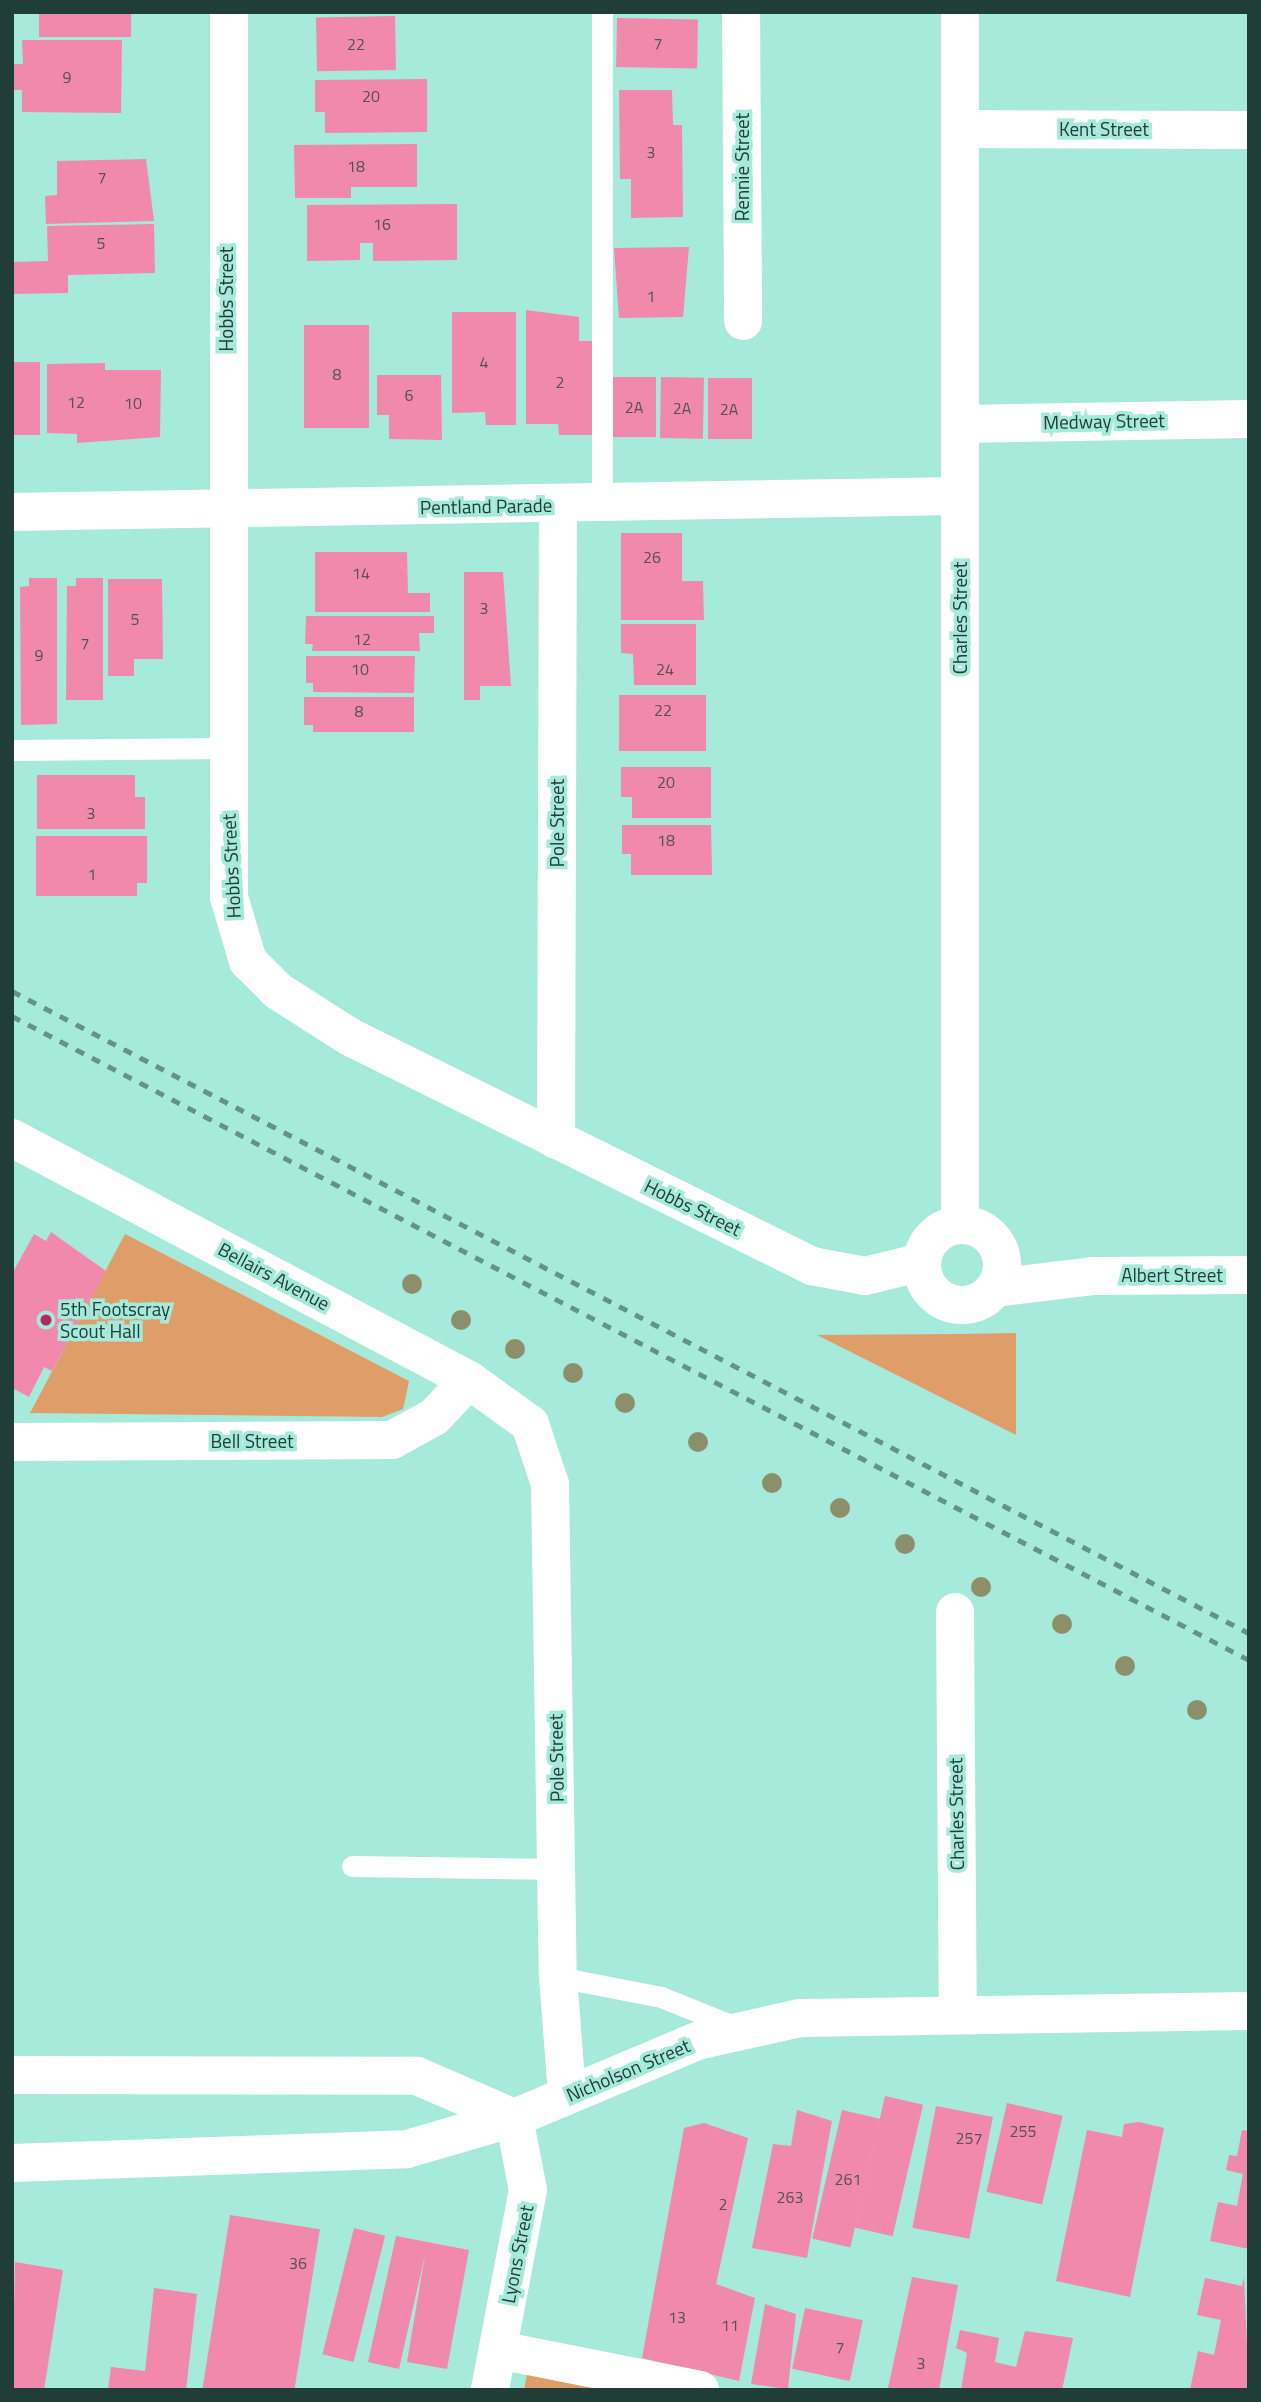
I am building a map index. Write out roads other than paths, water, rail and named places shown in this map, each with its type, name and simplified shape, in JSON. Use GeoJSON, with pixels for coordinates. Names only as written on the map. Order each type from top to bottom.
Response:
{"type":"FeatureCollection","features":[{"type":"Feature","properties":{"kind":"street","name":"Hobbs Street"},"geometry":{"type":"LineString","coordinates":[[229,12],[225,510],[231,919],[261,977],[350,1037],[812,1266],[865,1276],[922,1262]]}},
{"type":"Feature","properties":{"kind":"street","name":"Rennie Street"},"geometry":{"type":"LineString","coordinates":[[741,12],[743,321]]}},
{"type":"Feature","properties":{"kind":"street","name":"Charles Street"},"geometry":{"type":"LineString","coordinates":[[960,12],[960,1224]]}},
{"type":"Feature","properties":{"kind":"street","name":"Kent Street"},"geometry":{"type":"LineString","coordinates":[[960,129],[1249,130]]}},
{"type":"Feature","properties":{"kind":"street","name":"Medway Street"},"geometry":{"type":"LineString","coordinates":[[960,424],[1249,419]]}},
{"type":"Feature","properties":{"kind":"street","name":"Pentland Parade"},"geometry":{"type":"LineString","coordinates":[[12,512],[558,505],[960,496]]}},
{"type":"Feature","properties":{"kind":"street","name":"Pole Street"},"geometry":{"type":"LineString","coordinates":[[556,1140],[558,505]]}},
{"type":"Feature","properties":{"kind":"street","name":"Bellairs Avenue"},"geometry":{"type":"LineString","coordinates":[[12,1138],[469,1380],[530,1424]]}},
{"type":"Feature","properties":{"kind":"street"},"geometry":{"type":"LineString","coordinates":[[960,1224],[987,1233],[999,1273],[971,1304],[956,1305],[931,1290],[922,1262],[934,1236],[960,1224]]}},
{"type":"Feature","properties":{"kind":"street","name":"Albert Street"},"geometry":{"type":"LineString","coordinates":[[999,1273],[1094,1276],[1249,1275]]}},
{"type":"Feature","properties":{"kind":"street","name":"Bell Street"},"geometry":{"type":"LineString","coordinates":[[12,1442],[392,1440],[435,1417],[469,1380]]}},
{"type":"Feature","properties":{"kind":"street","name":"Pole Street"},"geometry":{"type":"LineString","coordinates":[[530,1424],[550,1483],[558,1977],[567,2095]]}},
{"type":"Feature","properties":{"kind":"street","name":"Charles Street"},"geometry":{"type":"LineString","coordinates":[[954,1612],[958,2015]]}},
{"type":"Feature","properties":{"kind":"street","name":"Nicholson Street"},"geometry":{"type":"LineString","coordinates":[[12,2163],[354,2155],[433,2143],[514,2118],[738,2028],[800,2018],[1249,2011]]}},
{"type":"Feature","properties":{"kind":"street"},"geometry":{"type":"LineString","coordinates":[[12,2075],[417,2076],[514,2118]]}},
{"type":"Feature","properties":{"kind":"street","name":"Lyons Street"},"geometry":{"type":"LineString","coordinates":[[491,2390],[528,2190],[514,2118]]}},
{"type":"Feature","properties":{"kind":"street"},"geometry":{"type":"LineString","coordinates":[[498,2350],[700,2390]]}},
{"type":"Feature","properties":{"kind":"lane"},"geometry":{"type":"LineString","coordinates":[[602,12],[602,504]]}},
{"type":"Feature","properties":{"kind":"lane"},"geometry":{"type":"LineString","coordinates":[[12,750],[227,748]]}},
{"type":"Feature","properties":{"kind":"lane"},"geometry":{"type":"LineString","coordinates":[[352,1866],[558,1869]]}},
{"type":"Feature","properties":{"kind":"lane"},"geometry":{"type":"LineString","coordinates":[[558,1977],[662,1997],[738,2028]]}},
{"type":"Feature","properties":{"kind":"railway"},"geometry":{"type":"LineString","coordinates":[[12,991],[1249,1633]]}},
{"type":"Feature","properties":{"kind":"railway"},"geometry":{"type":"LineString","coordinates":[[12,1016],[1249,1660]]}},
{"type":"Feature","properties":{"kind":"place","name":"5th Footscray Scout Hall"},"geometry":{"type":"Point","coordinates":[46,1320]}}]}
